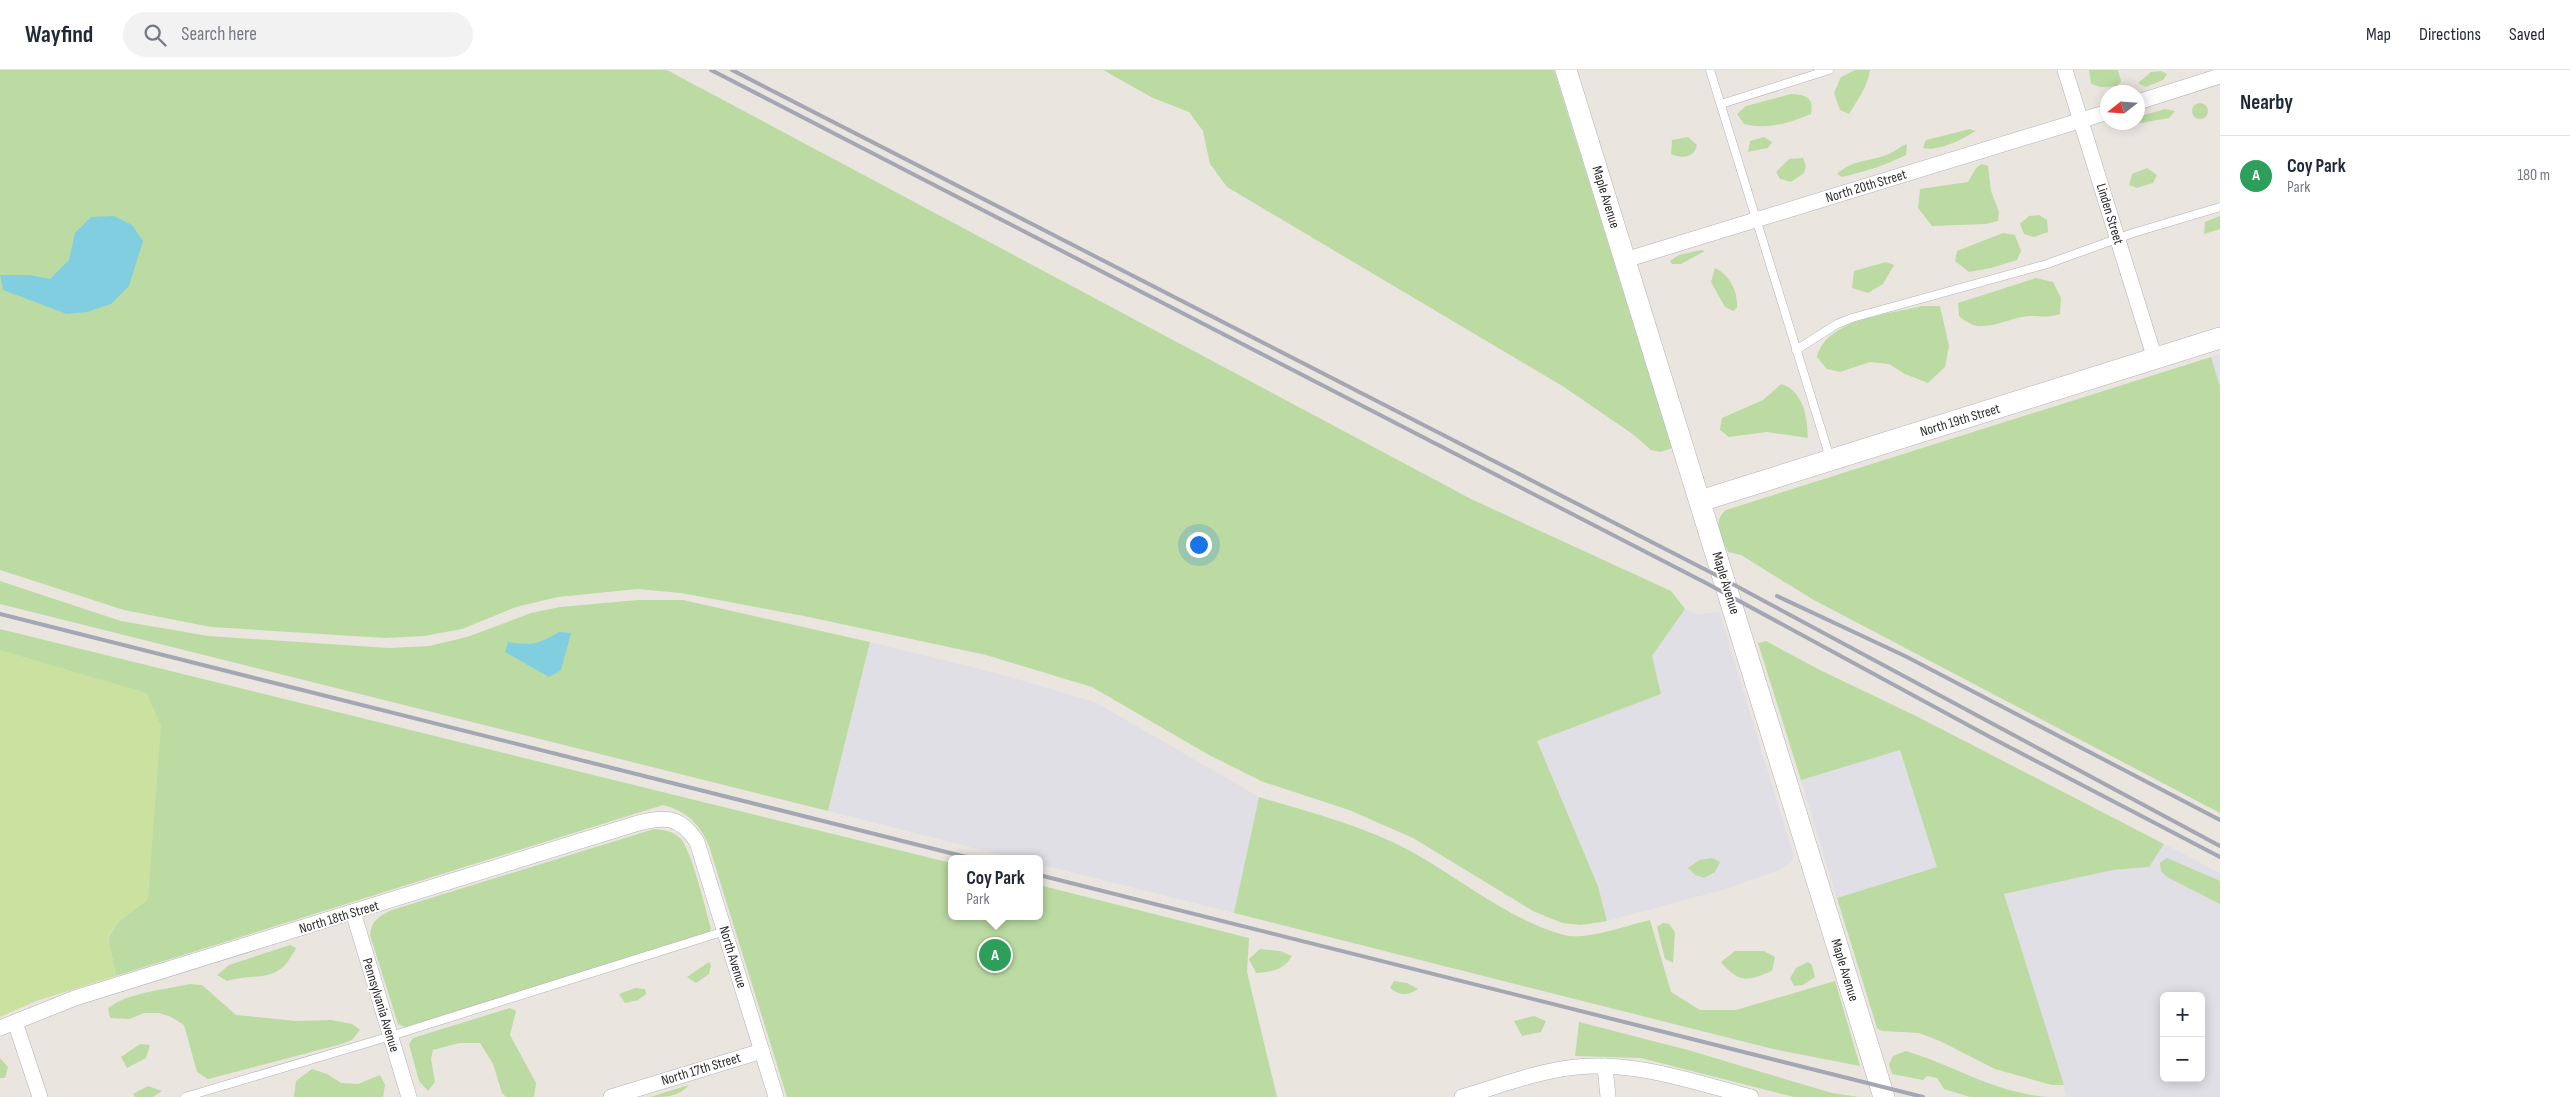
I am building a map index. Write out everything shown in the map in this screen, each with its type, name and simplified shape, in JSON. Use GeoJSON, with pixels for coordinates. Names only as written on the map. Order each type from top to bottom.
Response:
{"type":"FeatureCollection","features":[{"type":"Feature","properties":{"kind":"main road","name":"Maple Avenue"},"geometry":{"type":"LineString","coordinates":[[1566,70],[1884,1097]]}},
{"type":"Feature","properties":{"kind":"main road","name":"North 19th Street"},"geometry":{"type":"LineString","coordinates":[[1700,501],[2220,338]]}},
{"type":"Feature","properties":{"kind":"street","name":"Linden Street"},"geometry":{"type":"LineString","coordinates":[[2065,70],[2155,359]]}},
{"type":"Feature","properties":{"kind":"street"},"geometry":{"type":"LineString","coordinates":[[2145,100],[2220,76]]}},
{"type":"Feature","properties":{"kind":"street","name":"North 20th Street"},"geometry":{"type":"LineString","coordinates":[[1625,260],[2100,114]]}},
{"type":"Feature","properties":{"kind":"street","name":"North 18th Street"},"geometry":{"type":"LineString","coordinates":[[0,1028],[75,998],[650,820],[666,818],[680,823]]}},
{"type":"Feature","properties":{"kind":"street","name":"North Avenue"},"geometry":{"type":"LineString","coordinates":[[680,823],[690,831],[697,842],[776,1097]]}},
{"type":"Feature","properties":{"kind":"street","name":"Pennsylvania Avenue"},"geometry":{"type":"LineString","coordinates":[[353,912],[409,1097]]}},
{"type":"Feature","properties":{"kind":"street"},"geometry":{"type":"LineString","coordinates":[[15,1022],[40,1097]]}},
{"type":"Feature","properties":{"kind":"street","name":"North 17th Street"},"geometry":{"type":"LineString","coordinates":[[611,1097],[762,1050]]}},
{"type":"Feature","properties":{"kind":"street"},"geometry":{"type":"LineString","coordinates":[[1605,1066],[1608,1097]]}},
{"type":"Feature","properties":{"kind":"street"},"geometry":{"type":"LineString","coordinates":[[1465,1097],[1547,1073],[1576,1067],[1605,1066],[1654,1071],[1751,1097]]}},
{"type":"Feature","properties":{"kind":"lane"},"geometry":{"type":"LineString","coordinates":[[1710,70],[1831,460]]}},
{"type":"Feature","properties":{"kind":"lane"},"geometry":{"type":"LineString","coordinates":[[1721,104],[1829,70]]}},
{"type":"Feature","properties":{"kind":"lane"},"geometry":{"type":"LineString","coordinates":[[1796,350],[1836,324],[1852,318],[2048,264],[2118,239],[2220,207]]}},
{"type":"Feature","properties":{"kind":"lane"},"geometry":{"type":"LineString","coordinates":[[185,1097],[391,1036],[725,931]]}},
{"type":"Feature","properties":{"kind":"shaded area"},"geometry":{"type":"Polygon","coordinates":[[[2220,354],[2220,387],[2211,357],[2220,354]]]}},
{"type":"Feature","properties":{"kind":"shaded area"},"geometry":{"type":"Polygon","coordinates":[[[1685,609],[1697,615],[1719,611],[1793,854],[1791,862],[1777,871],[1722,890],[1607,921],[1598,886],[1537,741],[1661,694],[1652,656],[1685,609]]]}},
{"type":"Feature","properties":{"kind":"shaded area"},"geometry":{"type":"Polygon","coordinates":[[[870,642],[996,673],[1095,702],[1259,797],[1234,913],[1043,865],[1043,855],[1002,855],[828,811],[870,642]]]}},
{"type":"Feature","properties":{"kind":"shaded area"},"geometry":{"type":"Polygon","coordinates":[[[1900,750],[1937,867],[1837,898],[1801,780],[1900,750]]]}},
{"type":"Feature","properties":{"kind":"shaded area"},"geometry":{"type":"Polygon","coordinates":[[[2164,844],[2220,873],[2220,1097],[2067,1097],[2004,894],[2113,870],[2149,867],[2164,844]]]}},
{"type":"Feature","properties":{"kind":"green space"},"geometry":{"type":"Polygon","coordinates":[[[0,70],[667,70],[1471,499],[1671,591],[1685,609],[1652,656],[1661,694],[1537,741],[1598,886],[1607,921],[1581,925],[1562,923],[1533,911],[1413,838],[1349,810],[1261,781],[1209,755],[1092,687],[986,655],[804,616],[681,593],[637,589],[558,597],[516,607],[462,629],[424,636],[385,638],[211,627],[124,610],[0,570],[0,70]]]}},
{"type":"Feature","properties":{"kind":"green space"},"geometry":{"type":"Polygon","coordinates":[[[1103,70],[1554,70],[1672,448],[1661,452],[1651,450],[1634,435],[1564,387],[1227,187],[1210,164],[1203,131],[1189,112],[1153,98],[1103,70]]]}},
{"type":"Feature","properties":{"kind":"green space"},"geometry":{"type":"Polygon","coordinates":[[[1855,70],[1870,70],[1864,88],[1849,114],[1840,110],[1834,93],[1841,77],[1855,70]]]}},
{"type":"Feature","properties":{"kind":"green space"},"geometry":{"type":"Polygon","coordinates":[[[2089,70],[2118,70],[2121,81],[2118,85],[2100,85],[2100,87],[2091,84],[2089,70]]]}},
{"type":"Feature","properties":{"kind":"green space"},"geometry":{"type":"Polygon","coordinates":[[[2161,71],[2167,74],[2163,80],[2146,87],[2138,83],[2151,72],[2161,71]]]}},
{"type":"Feature","properties":{"kind":"green space"},"geometry":{"type":"Polygon","coordinates":[[[1791,94],[1805,96],[1810,100],[1811,114],[1786,123],[1770,126],[1753,126],[1744,124],[1737,114],[1746,106],[1791,94]]]}},
{"type":"Feature","properties":{"kind":"green space"},"geometry":{"type":"Polygon","coordinates":[[[2197,103],[2203,103],[2208,108],[2206,117],[2197,119],[2192,114],[2192,108],[2197,103]]]}},
{"type":"Feature","properties":{"kind":"green space"},"geometry":{"type":"Polygon","coordinates":[[[2165,109],[2175,111],[2169,118],[2145,122],[2145,115],[2165,109]]]}},
{"type":"Feature","properties":{"kind":"green space"},"geometry":{"type":"Polygon","coordinates":[[[1970,129],[1975,131],[1964,138],[1935,148],[1923,148],[1926,140],[1970,129]]]}},
{"type":"Feature","properties":{"kind":"green space"},"geometry":{"type":"Polygon","coordinates":[[[1688,137],[1697,145],[1693,153],[1683,157],[1671,154],[1672,140],[1688,137]]]}},
{"type":"Feature","properties":{"kind":"green space"},"geometry":{"type":"Polygon","coordinates":[[[1764,137],[1772,142],[1768,148],[1748,152],[1750,141],[1764,137]]]}},
{"type":"Feature","properties":{"kind":"green space"},"geometry":{"type":"Polygon","coordinates":[[[1907,144],[1906,155],[1891,162],[1842,177],[1837,174],[1855,163],[1889,154],[1907,144]]]}},
{"type":"Feature","properties":{"kind":"green space"},"geometry":{"type":"Polygon","coordinates":[[[1803,158],[1806,166],[1804,173],[1791,182],[1780,179],[1776,172],[1789,159],[1803,158]]]}},
{"type":"Feature","properties":{"kind":"green space"},"geometry":{"type":"Polygon","coordinates":[[[1982,164],[1988,166],[1991,191],[1999,212],[1998,221],[1986,224],[1932,226],[1918,208],[1920,189],[1968,182],[1976,168],[1982,164]]]}},
{"type":"Feature","properties":{"kind":"green space"},"geometry":{"type":"Polygon","coordinates":[[[2147,168],[2157,175],[2153,183],[2137,188],[2129,185],[2132,174],[2147,168]]]}},
{"type":"Feature","properties":{"kind":"green space"},"geometry":{"type":"Polygon","coordinates":[[[2039,215],[2047,220],[2048,232],[2034,237],[2024,234],[2020,224],[2029,216],[2039,215]]]}},
{"type":"Feature","properties":{"kind":"green space"},"geometry":{"type":"Polygon","coordinates":[[[2220,216],[2220,229],[2204,234],[2205,222],[2220,216]]]}},
{"type":"Feature","properties":{"kind":"green space"},"geometry":{"type":"Polygon","coordinates":[[[2003,233],[2015,235],[2021,251],[2017,260],[1969,272],[1955,261],[1957,251],[2003,233]]]}},
{"type":"Feature","properties":{"kind":"green space"},"geometry":{"type":"Polygon","coordinates":[[[1701,250],[1705,251],[1681,264],[1672,264],[1670,261],[1679,255],[1701,250]]]}},
{"type":"Feature","properties":{"kind":"green space"},"geometry":{"type":"Polygon","coordinates":[[[1886,262],[1894,265],[1883,284],[1868,293],[1852,288],[1854,271],[1886,262]]]}},
{"type":"Feature","properties":{"kind":"green space"},"geometry":{"type":"Polygon","coordinates":[[[1715,268],[1725,275],[1732,285],[1737,302],[1737,308],[1733,311],[1725,307],[1711,282],[1715,268]]]}},
{"type":"Feature","properties":{"kind":"green space"},"geometry":{"type":"Polygon","coordinates":[[[2036,278],[2053,282],[2061,298],[2060,314],[2023,317],[1989,326],[1970,324],[1959,316],[1958,303],[2036,278]]]}},
{"type":"Feature","properties":{"kind":"green space"},"geometry":{"type":"Polygon","coordinates":[[[1922,306],[1940,306],[1949,346],[1945,367],[1928,383],[1905,374],[1889,364],[1870,362],[1840,372],[1827,369],[1817,357],[1823,344],[1833,334],[1846,326],[1861,320],[1922,306]]]}},
{"type":"Feature","properties":{"kind":"green space"},"geometry":{"type":"Polygon","coordinates":[[[2211,357],[2220,387],[2220,813],[1812,599],[1741,555],[1728,552],[1721,536],[1718,525],[1726,510],[2211,357]]]}},
{"type":"Feature","properties":{"kind":"green space"},"geometry":{"type":"Polygon","coordinates":[[[1781,384],[1795,392],[1803,406],[1808,438],[1767,432],[1729,437],[1720,430],[1722,418],[1763,400],[1781,384]]]}},
{"type":"Feature","properties":{"kind":"green space"},"geometry":{"type":"Polygon","coordinates":[[[0,581],[121,621],[208,636],[389,648],[429,646],[467,637],[531,613],[560,607],[638,600],[683,600],[870,642],[828,811],[0,604],[0,581]]]}},
{"type":"Feature","properties":{"kind":"green space"},"geometry":{"type":"Polygon","coordinates":[[[0,629],[948,862],[948,920],[1043,920],[1043,886],[1249,938],[1247,972],[1277,1097],[787,1097],[709,846],[697,825],[679,811],[663,805],[116,976],[108,938],[118,922],[148,899],[0,650],[0,629]]]}},
{"type":"Feature","properties":{"kind":"green space"},"geometry":{"type":"Polygon","coordinates":[[[1766,641],[2164,844],[2149,867],[2113,870],[2004,894],[2064,1085],[2052,1085],[1995,1069],[1940,1041],[1919,1033],[1882,1031],[1877,1028],[1837,898],[1937,867],[1900,750],[1801,780],[1758,643],[1766,641]]]}},
{"type":"Feature","properties":{"kind":"green space"},"geometry":{"type":"Polygon","coordinates":[[[0,650],[147,693],[161,726],[148,899],[118,922],[108,937],[116,976],[36,1001],[0,1017],[0,650]]]}},
{"type":"Feature","properties":{"kind":"green space"},"geometry":{"type":"Polygon","coordinates":[[[1259,797],[1337,821],[1394,843],[1430,862],[1506,910],[1545,929],[1564,935],[1583,936],[1607,932],[1650,920],[1671,992],[1700,1010],[1736,1010],[1835,981],[1860,1066],[1773,1049],[1234,913],[1259,797]]]}},
{"type":"Feature","properties":{"kind":"green space"},"geometry":{"type":"Polygon","coordinates":[[[654,829],[665,830],[674,834],[685,845],[702,894],[711,928],[709,933],[426,1021],[405,1027],[398,1024],[370,935],[372,926],[380,917],[392,910],[654,829]]]}},
{"type":"Feature","properties":{"kind":"green space"},"geometry":{"type":"Polygon","coordinates":[[[1712,858],[1720,862],[1715,872],[1704,878],[1695,875],[1688,868],[1699,860],[1712,858]]]}},
{"type":"Feature","properties":{"kind":"green space"},"geometry":{"type":"Polygon","coordinates":[[[2167,858],[2220,881],[2220,904],[2167,877],[2161,871],[2160,863],[2167,858]]]}},
{"type":"Feature","properties":{"kind":"green space"},"geometry":{"type":"Polygon","coordinates":[[[1663,923],[1669,924],[1675,932],[1673,963],[1665,959],[1657,927],[1663,923]]]}},
{"type":"Feature","properties":{"kind":"green space"},"geometry":{"type":"Polygon","coordinates":[[[290,945],[296,948],[282,968],[275,972],[227,981],[217,975],[229,965],[290,945]]]}},
{"type":"Feature","properties":{"kind":"green space"},"geometry":{"type":"Polygon","coordinates":[[[1260,949],[1280,951],[1292,956],[1289,961],[1277,969],[1256,973],[1249,959],[1260,949]]]}},
{"type":"Feature","properties":{"kind":"green space"},"geometry":{"type":"Polygon","coordinates":[[[1735,951],[1764,951],[1775,957],[1772,971],[1744,979],[1733,974],[1721,962],[1735,951]]]}},
{"type":"Feature","properties":{"kind":"green space"},"geometry":{"type":"Polygon","coordinates":[[[709,962],[711,965],[709,974],[696,983],[687,977],[709,962]]]}},
{"type":"Feature","properties":{"kind":"green space"},"geometry":{"type":"Polygon","coordinates":[[[1808,962],[1812,965],[1815,977],[1803,985],[1794,986],[1790,978],[1796,968],[1808,962]]]}},
{"type":"Feature","properties":{"kind":"green space"},"geometry":{"type":"Polygon","coordinates":[[[1394,981],[1407,983],[1418,989],[1407,994],[1397,993],[1390,988],[1394,981]]]}},
{"type":"Feature","properties":{"kind":"green space"},"geometry":{"type":"Polygon","coordinates":[[[190,984],[202,985],[236,1015],[296,1021],[331,1020],[352,1024],[360,1030],[352,1040],[338,1045],[208,1079],[197,1072],[184,1025],[171,1017],[159,1013],[144,1013],[130,1019],[110,1018],[108,1008],[126,998],[190,984]]]}},
{"type":"Feature","properties":{"kind":"green space"},"geometry":{"type":"Polygon","coordinates":[[[635,988],[645,989],[646,994],[638,1000],[625,1003],[619,994],[635,988]]]}},
{"type":"Feature","properties":{"kind":"green space"},"geometry":{"type":"Polygon","coordinates":[[[510,1008],[516,1011],[510,1035],[536,1083],[534,1097],[506,1097],[502,1093],[493,1064],[480,1043],[459,1043],[433,1050],[431,1059],[435,1082],[428,1091],[419,1081],[409,1044],[413,1038],[510,1008]]]}},
{"type":"Feature","properties":{"kind":"green space"},"geometry":{"type":"Polygon","coordinates":[[[1534,1016],[1546,1021],[1541,1032],[1522,1036],[1514,1021],[1534,1016]]]}},
{"type":"Feature","properties":{"kind":"green space"},"geometry":{"type":"Polygon","coordinates":[[[1579,1022],[1688,1050],[1832,1093],[1859,1097],[1794,1097],[1641,1058],[1575,1056],[1579,1022]]]}},
{"type":"Feature","properties":{"kind":"green space"},"geometry":{"type":"Polygon","coordinates":[[[140,1044],[150,1045],[146,1058],[127,1068],[121,1057],[140,1044]]]}},
{"type":"Feature","properties":{"kind":"green space"},"geometry":{"type":"Polygon","coordinates":[[[1906,1051],[1993,1085],[2049,1097],[1970,1097],[1944,1089],[1937,1078],[1927,1076],[1923,1080],[1892,1074],[1889,1064],[1893,1056],[1906,1051]]]}},
{"type":"Feature","properties":{"kind":"green space"},"geometry":{"type":"Polygon","coordinates":[[[0,1058],[8,1067],[5,1078],[0,1078],[0,1058]]]}},
{"type":"Feature","properties":{"kind":"green space"},"geometry":{"type":"Polygon","coordinates":[[[312,1069],[327,1074],[341,1083],[358,1084],[380,1075],[385,1085],[383,1097],[294,1097],[296,1081],[312,1069]]]}},
{"type":"Feature","properties":{"kind":"green space"},"geometry":{"type":"Polygon","coordinates":[[[689,1085],[681,1092],[672,1096],[650,1097],[689,1085]]]}},
{"type":"Feature","properties":{"kind":"green space"},"geometry":{"type":"Polygon","coordinates":[[[148,1086],[162,1091],[153,1097],[135,1097],[133,1094],[148,1086]]]}},
{"type":"Feature","properties":{"kind":"water"},"geometry":{"type":"Polygon","coordinates":[[[114,216],[132,225],[143,241],[129,286],[111,304],[87,312],[67,314],[3,290],[0,275],[29,275],[50,279],[69,260],[75,233],[91,217],[114,216]]]}},
{"type":"Feature","properties":{"kind":"water"},"geometry":{"type":"Polygon","coordinates":[[[559,632],[571,633],[561,670],[549,677],[505,652],[508,642],[535,643],[559,632]]]}},
{"type":"Feature","properties":{"kind":"railway"},"geometry":{"type":"LineString","coordinates":[[711,70],[1706,583],[1990,737],[2220,857]]}},
{"type":"Feature","properties":{"kind":"railway"},"geometry":{"type":"LineString","coordinates":[[732,70],[1712,573],[2220,846]]}},
{"type":"Feature","properties":{"kind":"railway"},"geometry":{"type":"LineString","coordinates":[[1777,596],[1905,656],[2220,820]]}},
{"type":"Feature","properties":{"kind":"railway"},"geometry":{"type":"LineString","coordinates":[[0,614],[958,855]]}},
{"type":"Feature","properties":{"kind":"railway"},"geometry":{"type":"LineString","coordinates":[[1043,876],[1923,1097]]}},
{"type":"Feature","properties":{"kind":"place","name":"Coy Park"},"geometry":{"type":"Point","coordinates":[995,955]}}]}
